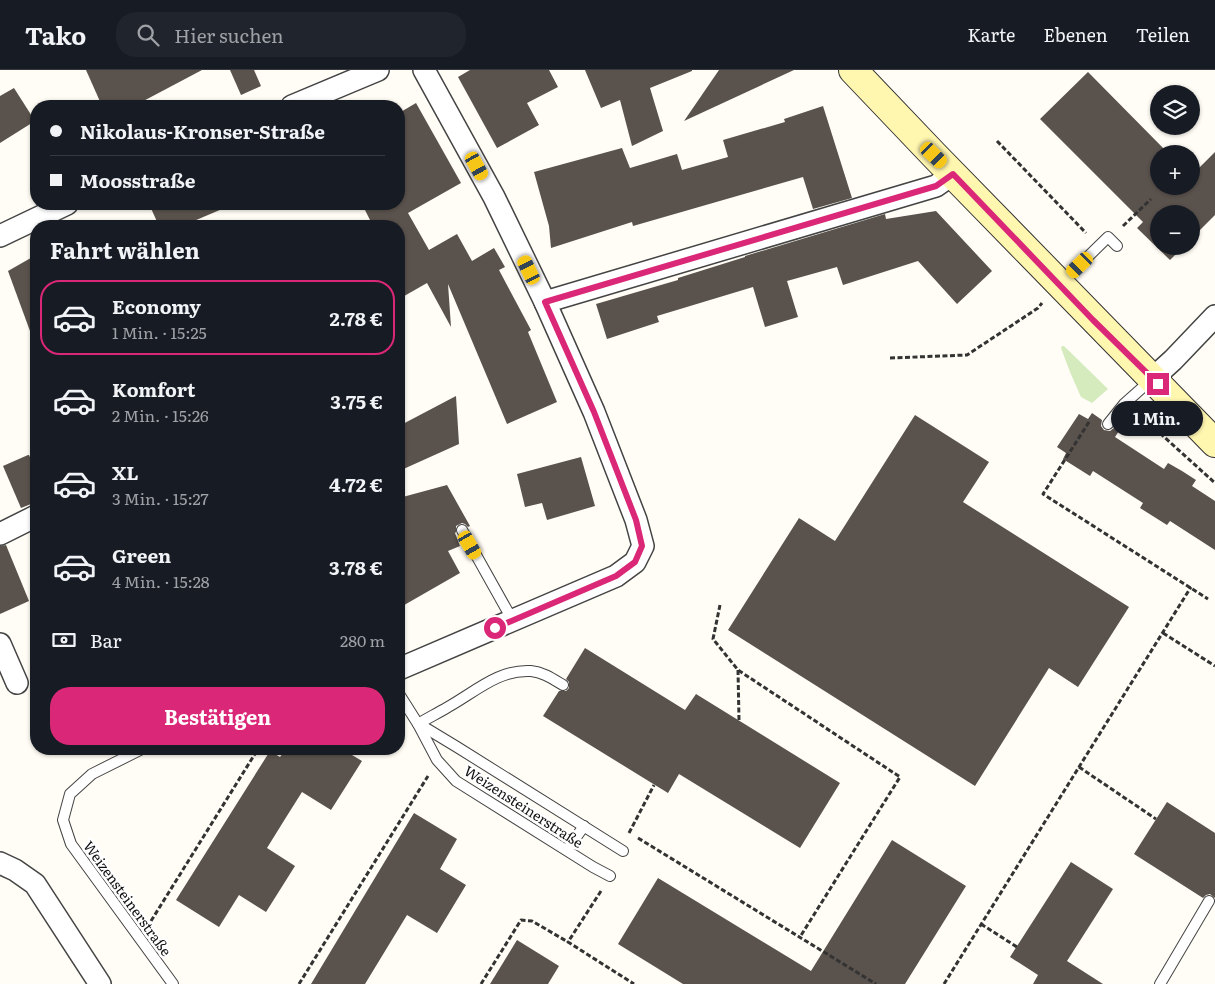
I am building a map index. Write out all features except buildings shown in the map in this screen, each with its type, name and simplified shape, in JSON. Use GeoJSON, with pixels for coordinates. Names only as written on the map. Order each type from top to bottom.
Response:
{"type":"FeatureCollection","features":[{"type":"Feature","properties":{"kind":"street"},"geometry":{"type":"LineString","coordinates":[[306,100],[378,70]]}},
{"type":"Feature","properties":{"kind":"street"},"geometry":{"type":"LineString","coordinates":[[405,666],[616,576],[635,562],[642,546],[636,520],[594,412],[545,302],[494,198],[424,70]]}},
{"type":"Feature","properties":{"kind":"street"},"geometry":{"type":"LineString","coordinates":[[853,70],[1215,443]]}},
{"type":"Feature","properties":{"kind":"street"},"geometry":{"type":"LineString","coordinates":[[545,302],[936,186],[953,174]]}},
{"type":"Feature","properties":{"kind":"street"},"geometry":{"type":"LineString","coordinates":[[34,220],[54,210]]}},
{"type":"Feature","properties":{"kind":"street"},"geometry":{"type":"LineString","coordinates":[[0,236],[30,222]]}},
{"type":"Feature","properties":{"kind":"street"},"geometry":{"type":"LineString","coordinates":[[1152,379],[1211,329]]}},
{"type":"Feature","properties":{"kind":"street"},"geometry":{"type":"LineString","coordinates":[[0,534],[30,519]]}},
{"type":"Feature","properties":{"kind":"street"},"geometry":{"type":"LineString","coordinates":[[0,644],[17,683]]}},
{"type":"Feature","properties":{"kind":"street"},"geometry":{"type":"LineString","coordinates":[[0,863],[16,870],[35,884],[100,984]]}},
{"type":"Feature","properties":{"kind":"lane"},"geometry":{"type":"LineString","coordinates":[[1060,285],[1108,237],[1117,246]]}},
{"type":"Feature","properties":{"kind":"lane"},"geometry":{"type":"LineString","coordinates":[[1108,424],[1124,404],[1152,379]]}},
{"type":"Feature","properties":{"kind":"lane"},"geometry":{"type":"LineString","coordinates":[[462,530],[513,621]]}},
{"type":"Feature","properties":{"kind":"lane"},"geometry":{"type":"LineString","coordinates":[[418,724],[448,708],[486,683],[510,672],[532,671],[549,677],[563,685]]}},
{"type":"Feature","properties":{"kind":"lane","name":"Weizensteinerstraße"},"geometry":{"type":"LineString","coordinates":[[405,703],[437,760],[456,781],[610,876]]}},
{"type":"Feature","properties":{"kind":"lane","name":"Weizensteinerstraße"},"geometry":{"type":"LineString","coordinates":[[418,724],[623,851]]}},
{"type":"Feature","properties":{"kind":"lane","name":"Weizensteinerstraße"},"geometry":{"type":"LineString","coordinates":[[130,755],[92,774],[70,794],[63,820],[71,844],[173,984]]}},
{"type":"Feature","properties":{"kind":"lane"},"geometry":{"type":"LineString","coordinates":[[568,850],[584,826]]}},
{"type":"Feature","properties":{"kind":"lane"},"geometry":{"type":"LineString","coordinates":[[1160,984],[1209,901]]}},
{"type":"Feature","properties":{"kind":"path"},"geometry":{"type":"LineString","coordinates":[[997,141],[1089,236],[1108,237],[1127,224],[1152,199]]}},
{"type":"Feature","properties":{"kind":"path"},"geometry":{"type":"LineString","coordinates":[[890,358],[968,355],[1038,308],[1060,285]]}},
{"type":"Feature","properties":{"kind":"path"},"geometry":{"type":"LineString","coordinates":[[1094,415],[1043,494],[1208,599]]}},
{"type":"Feature","properties":{"kind":"path"},"geometry":{"type":"LineString","coordinates":[[1154,424],[1162,434],[1215,483]]}},
{"type":"Feature","properties":{"kind":"path"},"geometry":{"type":"LineString","coordinates":[[944,984],[1190,587]]}},
{"type":"Feature","properties":{"kind":"path"},"geometry":{"type":"LineString","coordinates":[[720,605],[713,639],[738,670],[900,777],[800,937]]}},
{"type":"Feature","properties":{"kind":"path"},"geometry":{"type":"LineString","coordinates":[[1162,633],[1215,666]]}},
{"type":"Feature","properties":{"kind":"path"},"geometry":{"type":"LineString","coordinates":[[738,670],[739,720]]}},
{"type":"Feature","properties":{"kind":"path"},"geometry":{"type":"LineString","coordinates":[[140,939],[254,755]]}},
{"type":"Feature","properties":{"kind":"path"},"geometry":{"type":"LineString","coordinates":[[299,984],[437,760]]}},
{"type":"Feature","properties":{"kind":"path"},"geometry":{"type":"LineString","coordinates":[[1080,767],[1156,819]]}},
{"type":"Feature","properties":{"kind":"path"},"geometry":{"type":"LineString","coordinates":[[623,851],[629,833],[654,785]]}},
{"type":"Feature","properties":{"kind":"path"},"geometry":{"type":"LineString","coordinates":[[629,833],[876,984]]}},
{"type":"Feature","properties":{"kind":"path"},"geometry":{"type":"LineString","coordinates":[[568,942],[610,876]]}},
{"type":"Feature","properties":{"kind":"path"},"geometry":{"type":"LineString","coordinates":[[481,984],[521,920],[532,921],[634,984]]}},
{"type":"Feature","properties":{"kind":"path"},"geometry":{"type":"LineString","coordinates":[[981,924],[1017,947]]}},
{"type":"Feature","properties":{"kind":"green space"},"geometry":{"type":"Polygon","coordinates":[[[1062,346],[1108,389],[1092,403],[1081,397],[1061,348],[1062,346]]]}},
{"type":"Feature","properties":{"kind":"route"},"geometry":{"type":"LineString","coordinates":[[495,628],[616,576],[635,562],[642,546],[636,520],[594,412],[545,302],[936,186],[953,174],[1093,320],[1158,384]]}}]}
